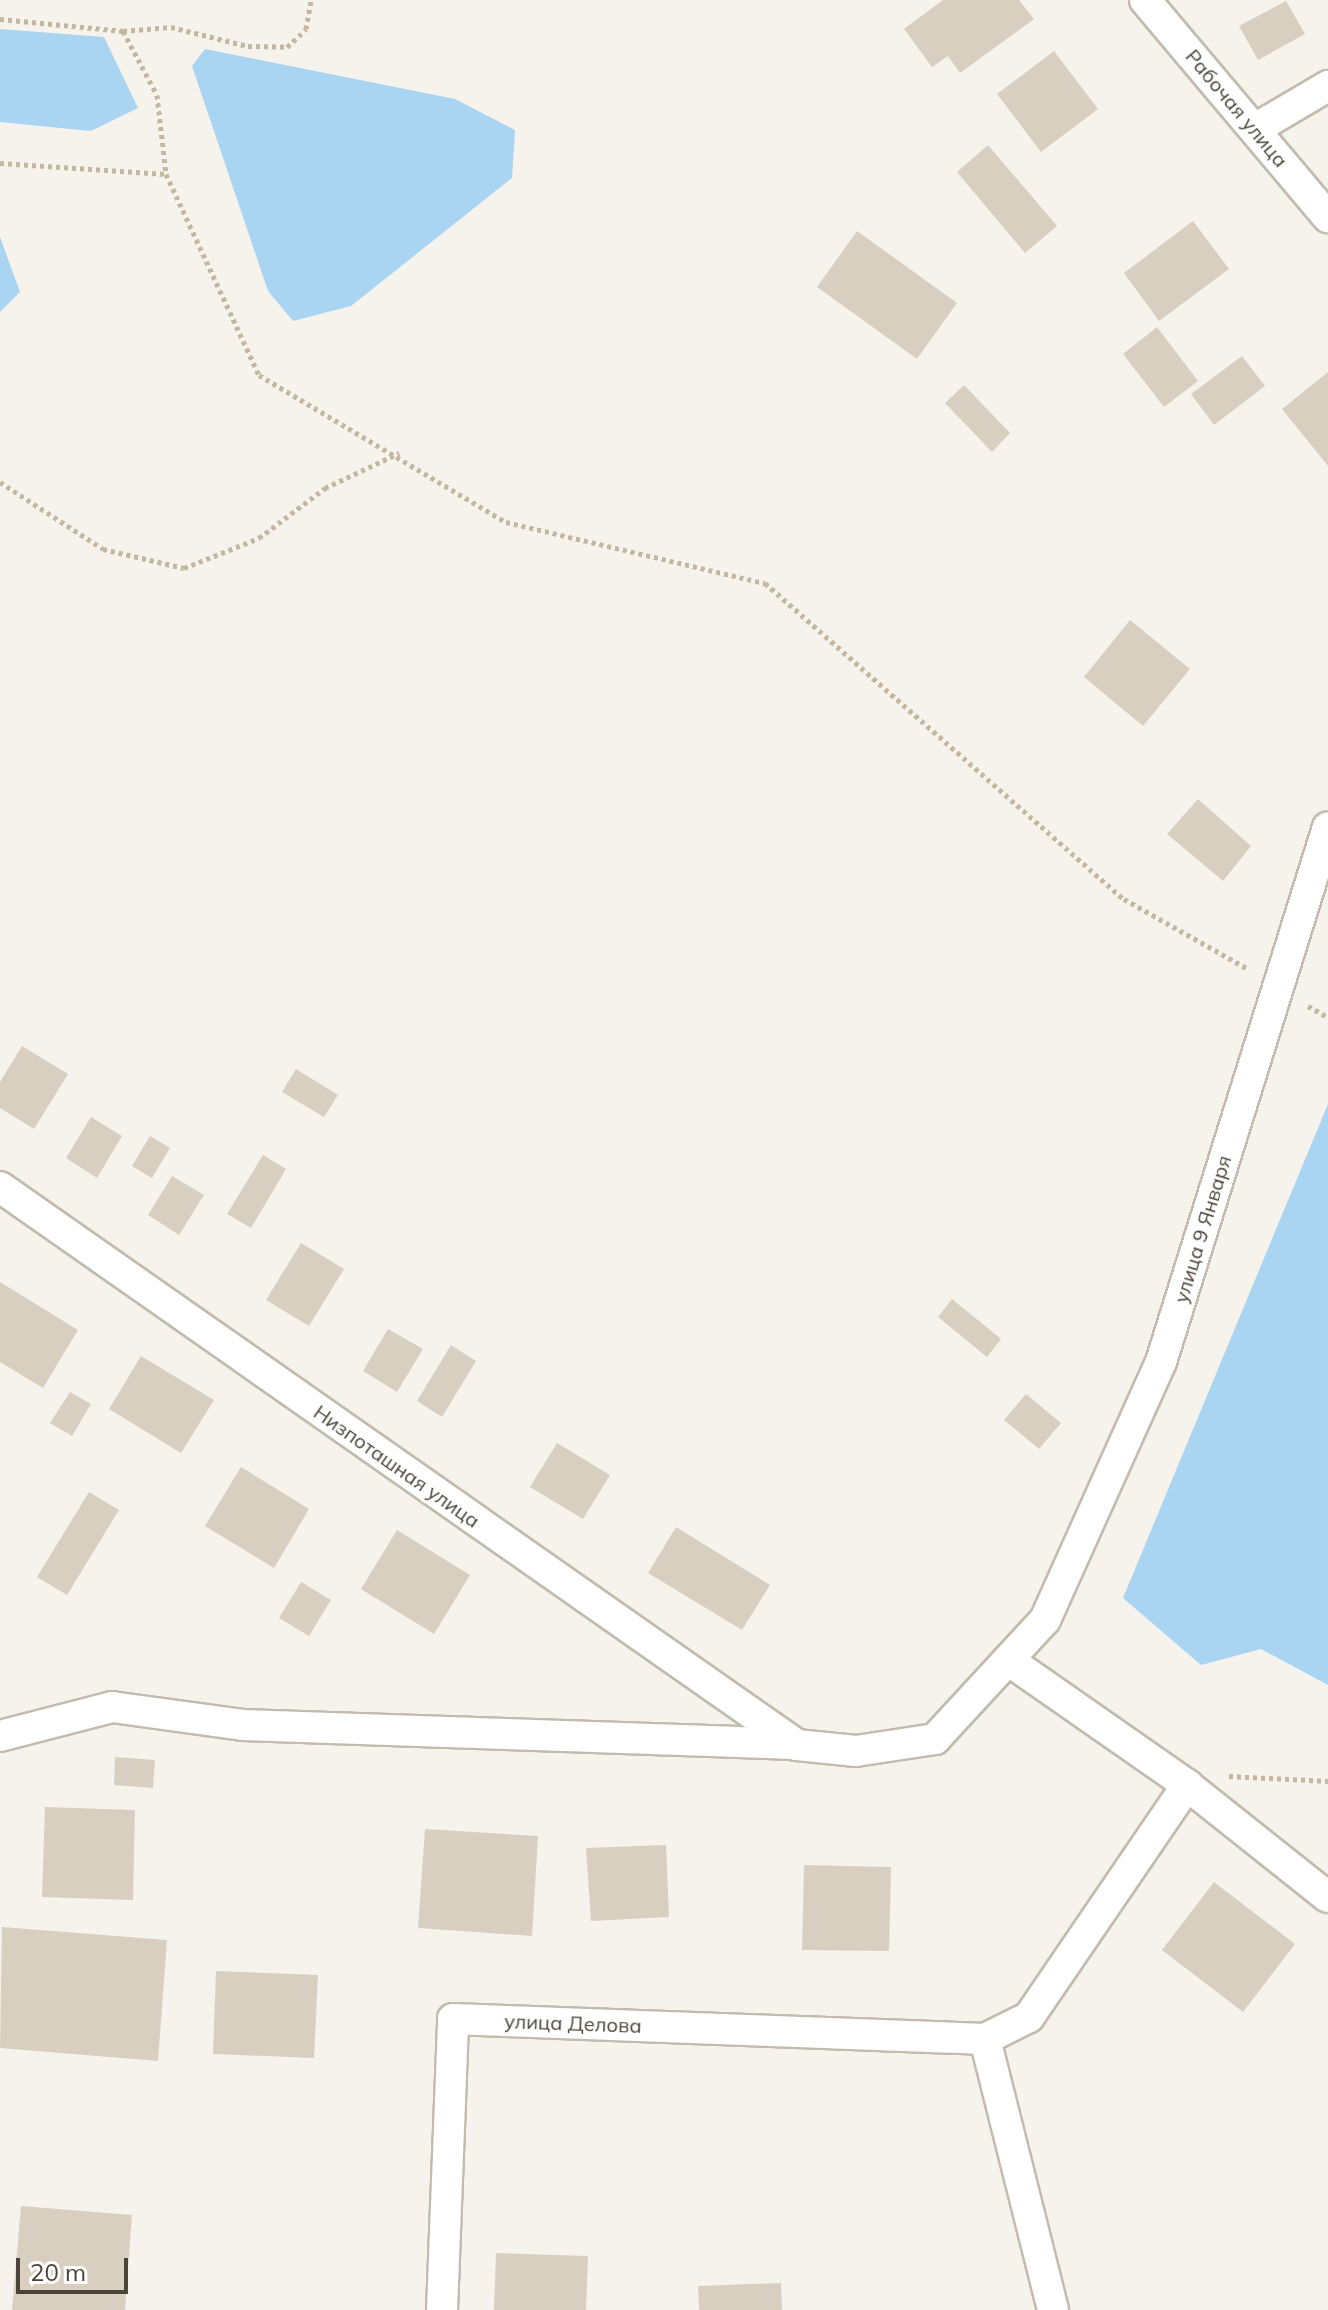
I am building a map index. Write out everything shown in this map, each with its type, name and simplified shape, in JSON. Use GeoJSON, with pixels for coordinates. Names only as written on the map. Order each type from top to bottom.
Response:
{"type":"FeatureCollection","features":[{"type":"Feature","properties":{"kind":"street","name":"Рабочая улица"},"geometry":{"type":"LineString","coordinates":[[1145,0],[1328,217]]}},
{"type":"Feature","properties":{"kind":"street"},"geometry":{"type":"LineString","coordinates":[[1255,129],[1328,86]]}},
{"type":"Feature","properties":{"kind":"street","name":"улица 9 Января"},"geometry":{"type":"LineString","coordinates":[[1045,1620],[1161,1362],[1275,984],[1328,827]]}},
{"type":"Feature","properties":{"kind":"street","name":"Низпоташная улица"},"geometry":{"type":"LineString","coordinates":[[0,1187],[795,1744]]}},
{"type":"Feature","properties":{"kind":"street","name":"Низпоташная улица"},"geometry":{"type":"LineString","coordinates":[[0,1736],[112,1707],[243,1725],[795,1744],[856,1751],[935,1739],[1045,1620]]}},
{"type":"Feature","properties":{"kind":"street"},"geometry":{"type":"LineString","coordinates":[[1008,1660],[1187,1785],[1328,1897]]}},
{"type":"Feature","properties":{"kind":"street"},"geometry":{"type":"LineString","coordinates":[[1053,2310],[985,2039],[1029,2017],[1187,1785]]}},
{"type":"Feature","properties":{"kind":"street","name":"улица Делова"},"geometry":{"type":"LineString","coordinates":[[442,2310],[453,2019],[985,2039]]}},
{"type":"Feature","properties":{"kind":"path"},"geometry":{"type":"LineString","coordinates":[[0,19],[123,31],[171,27],[248,46],[287,47],[306,29],[311,0]]}},
{"type":"Feature","properties":{"kind":"path"},"geometry":{"type":"LineString","coordinates":[[123,31],[157,95],[166,174],[259,375],[400,452],[506,522],[765,583],[1124,899],[1275,984]]}},
{"type":"Feature","properties":{"kind":"path"},"geometry":{"type":"LineString","coordinates":[[0,163],[166,174]]}},
{"type":"Feature","properties":{"kind":"path"},"geometry":{"type":"LineString","coordinates":[[0,482],[103,549],[184,568],[259,538],[325,488],[400,452]]}},
{"type":"Feature","properties":{"kind":"path"},"geometry":{"type":"LineString","coordinates":[[1187,1785],[1224,1776],[1328,1781]]}},
{"type":"Feature","properties":{"kind":"water"},"geometry":{"type":"Polygon","coordinates":[[[0,29],[104,37],[138,108],[91,131],[0,122],[0,29]]]}},
{"type":"Feature","properties":{"kind":"water"},"geometry":{"type":"Polygon","coordinates":[[[205,49],[455,99],[515,130],[512,178],[351,306],[293,321],[268,291],[192,66],[205,49]]]}},
{"type":"Feature","properties":{"kind":"water"},"geometry":{"type":"Polygon","coordinates":[[[0,237],[20,292],[0,312],[0,237]]]}},
{"type":"Feature","properties":{"kind":"water"},"geometry":{"type":"Polygon","coordinates":[[[1328,1104],[1328,1685],[1261,1649],[1201,1665],[1123,1598],[1328,1104]]]}},
{"type":"Feature","properties":{"kind":"building"},"geometry":{"type":"Polygon","coordinates":[[[943,0],[1019,0],[1034,19],[960,73],[948,56],[932,67],[904,29],[943,0]]]}},
{"type":"Feature","properties":{"kind":"building"},"geometry":{"type":"Polygon","coordinates":[[[1286,1],[1305,34],[1258,60],[1239,26],[1286,1]]]}},
{"type":"Feature","properties":{"kind":"building"},"geometry":{"type":"Polygon","coordinates":[[[1054,51],[1098,109],[1041,152],[997,94],[1054,51]]]}},
{"type":"Feature","properties":{"kind":"building"},"geometry":{"type":"Polygon","coordinates":[[[988,145],[1057,226],[1025,253],[957,172],[988,145]]]}},
{"type":"Feature","properties":{"kind":"building"},"geometry":{"type":"Polygon","coordinates":[[[1193,221],[1229,269],[1159,321],[1124,273],[1193,221]]]}},
{"type":"Feature","properties":{"kind":"building"},"geometry":{"type":"Polygon","coordinates":[[[857,231],[957,303],[917,359],[817,287],[857,231]]]}},
{"type":"Feature","properties":{"kind":"building"},"geometry":{"type":"Polygon","coordinates":[[[1157,327],[1198,381],[1164,407],[1123,354],[1157,327]]]}},
{"type":"Feature","properties":{"kind":"building"},"geometry":{"type":"Polygon","coordinates":[[[1242,356],[1265,386],[1214,425],[1191,394],[1242,356]]]}},
{"type":"Feature","properties":{"kind":"building"},"geometry":{"type":"Polygon","coordinates":[[[1328,372],[1328,466],[1282,409],[1328,372]]]}},
{"type":"Feature","properties":{"kind":"building"},"geometry":{"type":"Polygon","coordinates":[[[964,385],[1010,433],[992,452],[945,403],[964,385]]]}},
{"type":"Feature","properties":{"kind":"building"},"geometry":{"type":"Polygon","coordinates":[[[1130,620],[1190,669],[1143,726],[1084,677],[1130,620]]]}},
{"type":"Feature","properties":{"kind":"building"},"geometry":{"type":"Polygon","coordinates":[[[1198,799],[1251,846],[1223,881],[1167,834],[1198,799]]]}},
{"type":"Feature","properties":{"kind":"building"},"geometry":{"type":"Polygon","coordinates":[[[22,1046],[68,1074],[34,1129],[0,1108],[0,1082],[22,1046]]]}},
{"type":"Feature","properties":{"kind":"building"},"geometry":{"type":"Polygon","coordinates":[[[296,1069],[338,1095],[324,1117],[282,1092],[296,1069]]]}},
{"type":"Feature","properties":{"kind":"building"},"geometry":{"type":"Polygon","coordinates":[[[91,1117],[122,1136],[97,1178],[66,1158],[91,1117]]]}},
{"type":"Feature","properties":{"kind":"building"},"geometry":{"type":"Polygon","coordinates":[[[150,1136],[170,1148],[152,1178],[132,1166],[150,1136]]]}},
{"type":"Feature","properties":{"kind":"building"},"geometry":{"type":"Polygon","coordinates":[[[263,1155],[286,1169],[251,1228],[227,1214],[263,1155]]]}},
{"type":"Feature","properties":{"kind":"building"},"geometry":{"type":"Polygon","coordinates":[[[172,1176],[204,1195],[179,1235],[148,1215],[172,1176]]]}},
{"type":"Feature","properties":{"kind":"building"},"geometry":{"type":"Polygon","coordinates":[[[301,1243],[344,1269],[309,1326],[266,1300],[301,1243]]]}},
{"type":"Feature","properties":{"kind":"building"},"geometry":{"type":"Polygon","coordinates":[[[0,1282],[78,1330],[43,1388],[0,1362],[0,1282]]]}},
{"type":"Feature","properties":{"kind":"building"},"geometry":{"type":"Polygon","coordinates":[[[952,1299],[1001,1339],[987,1357],[938,1317],[952,1299]]]}},
{"type":"Feature","properties":{"kind":"building"},"geometry":{"type":"Polygon","coordinates":[[[388,1329],[423,1349],[397,1392],[363,1371],[388,1329]]]}},
{"type":"Feature","properties":{"kind":"building"},"geometry":{"type":"Polygon","coordinates":[[[451,1345],[476,1361],[442,1417],[417,1401],[451,1345]]]}},
{"type":"Feature","properties":{"kind":"building"},"geometry":{"type":"Polygon","coordinates":[[[141,1356],[214,1400],[181,1453],[109,1409],[141,1356]]]}},
{"type":"Feature","properties":{"kind":"building"},"geometry":{"type":"Polygon","coordinates":[[[70,1392],[91,1404],[72,1436],[50,1423],[70,1392]]]}},
{"type":"Feature","properties":{"kind":"building"},"geometry":{"type":"Polygon","coordinates":[[[1026,1394],[1061,1423],[1039,1449],[1004,1420],[1026,1394]]]}},
{"type":"Feature","properties":{"kind":"building"},"geometry":{"type":"Polygon","coordinates":[[[557,1443],[610,1475],[583,1519],[530,1487],[557,1443]]]}},
{"type":"Feature","properties":{"kind":"building"},"geometry":{"type":"Polygon","coordinates":[[[241,1467],[309,1509],[274,1568],[205,1526],[241,1467]]]}},
{"type":"Feature","properties":{"kind":"building"},"geometry":{"type":"Polygon","coordinates":[[[89,1492],[119,1510],[67,1595],[37,1577],[89,1492]]]}},
{"type":"Feature","properties":{"kind":"building"},"geometry":{"type":"Polygon","coordinates":[[[676,1527],[770,1585],[742,1630],[648,1573],[676,1527]]]}},
{"type":"Feature","properties":{"kind":"building"},"geometry":{"type":"Polygon","coordinates":[[[397,1530],[470,1575],[434,1634],[361,1589],[397,1530]]]}},
{"type":"Feature","properties":{"kind":"building"},"geometry":{"type":"Polygon","coordinates":[[[301,1582],[331,1600],[309,1636],[279,1618],[301,1582]]]}},
{"type":"Feature","properties":{"kind":"building"},"geometry":{"type":"Polygon","coordinates":[[[115,1757],[155,1760],[153,1788],[114,1785],[115,1757]]]}},
{"type":"Feature","properties":{"kind":"building"},"geometry":{"type":"Polygon","coordinates":[[[45,1807],[135,1810],[133,1900],[42,1897],[45,1807]]]}},
{"type":"Feature","properties":{"kind":"building"},"geometry":{"type":"Polygon","coordinates":[[[425,1829],[538,1836],[532,1936],[418,1928],[425,1829]]]}},
{"type":"Feature","properties":{"kind":"building"},"geometry":{"type":"Polygon","coordinates":[[[666,1845],[669,1917],[591,1921],[586,1848],[666,1845]]]}},
{"type":"Feature","properties":{"kind":"building"},"geometry":{"type":"Polygon","coordinates":[[[804,1865],[891,1867],[889,1951],[802,1950],[804,1865]]]}},
{"type":"Feature","properties":{"kind":"building"},"geometry":{"type":"Polygon","coordinates":[[[1214,1882],[1295,1944],[1243,2012],[1162,1950],[1214,1882]]]}},
{"type":"Feature","properties":{"kind":"building"},"geometry":{"type":"Polygon","coordinates":[[[2,1927],[167,1940],[158,2061],[0,2048],[2,1927]]]}},
{"type":"Feature","properties":{"kind":"building"},"geometry":{"type":"Polygon","coordinates":[[[216,1971],[318,1975],[314,2058],[213,2054],[216,1971]]]}},
{"type":"Feature","properties":{"kind":"building"},"geometry":{"type":"Polygon","coordinates":[[[21,2206],[132,2215],[125,2310],[12,2310],[21,2206]]]}},
{"type":"Feature","properties":{"kind":"building"},"geometry":{"type":"Polygon","coordinates":[[[496,2253],[588,2256],[586,2310],[494,2310],[496,2253]]]}},
{"type":"Feature","properties":{"kind":"building"},"geometry":{"type":"Polygon","coordinates":[[[781,2283],[782,2310],[699,2310],[698,2286],[781,2283]]]}}]}
